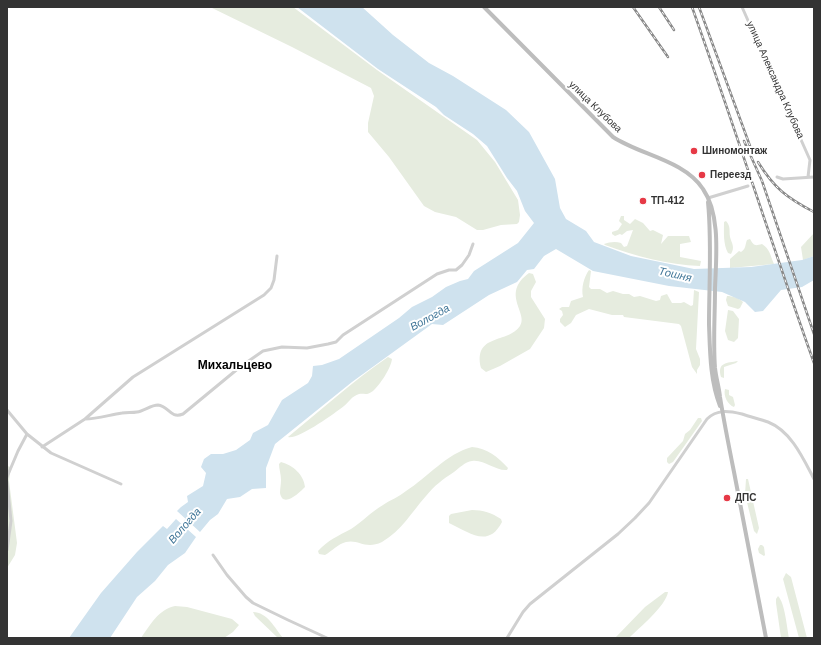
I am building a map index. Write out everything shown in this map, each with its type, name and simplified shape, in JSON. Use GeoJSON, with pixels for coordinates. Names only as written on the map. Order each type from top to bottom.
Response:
{"type":"FeatureCollection","features":[{"type":"Feature","properties":{"kind":"main road","name":"улица Клубова"},"geometry":{"type":"LineString","coordinates":[[484,7],[609,133],[625,144],[666,161],[688,174],[700,185],[708,198]]}},
{"type":"Feature","properties":{"kind":"main road"},"geometry":{"type":"LineString","coordinates":[[708,198],[710,227],[709,303],[711,367],[716,395],[722,412]]}},
{"type":"Feature","properties":{"kind":"main road"},"geometry":{"type":"LineString","coordinates":[[708,198],[713,209],[716,261],[714,357],[722,412],[766,638]]}},
{"type":"Feature","properties":{"kind":"street","name":"улица Александра Клубова"},"geometry":{"type":"LineString","coordinates":[[742,7],[810,160],[808,177]]}},
{"type":"Feature","properties":{"kind":"street"},"geometry":{"type":"LineString","coordinates":[[777,177],[814,177]]}},
{"type":"Feature","properties":{"kind":"street"},"geometry":{"type":"LineString","coordinates":[[708,198],[748,186]]}},
{"type":"Feature","properties":{"kind":"street"},"geometry":{"type":"LineString","coordinates":[[85,419],[92,419],[124,412],[136,412],[155,405],[159,405],[178,416],[183,414],[240,367],[262,351],[282,347],[306,348],[336,342],[343,335],[437,274],[449,270],[456,270],[462,265],[469,255],[473,244]]}},
{"type":"Feature","properties":{"kind":"street"},"geometry":{"type":"LineString","coordinates":[[42,447],[85,419],[133,377],[264,295],[271,288],[274,280],[277,256]]}},
{"type":"Feature","properties":{"kind":"street"},"geometry":{"type":"LineString","coordinates":[[7,410],[27,434],[51,453],[121,484]]}},
{"type":"Feature","properties":{"kind":"street"},"geometry":{"type":"LineString","coordinates":[[507,638],[523,612],[530,604],[618,534],[635,518],[648,503],[707,419],[714,413],[734,412],[776,426],[782,430],[794,444],[814,478]]}},
{"type":"Feature","properties":{"kind":"street"},"geometry":{"type":"LineString","coordinates":[[7,477],[27,434]]}},
{"type":"Feature","properties":{"kind":"street"},"geometry":{"type":"LineString","coordinates":[[7,482],[11,521],[7,550]]}},
{"type":"Feature","properties":{"kind":"street"},"geometry":{"type":"LineString","coordinates":[[213,554],[227,575],[246,598],[327,638]]}},
{"type":"Feature","properties":{"kind":"shaded area"},"geometry":{"type":"Polygon","coordinates":[[[210,7],[293,7],[377,70],[477,140],[495,162],[518,200],[520,215],[519,222],[517,224],[501,225],[483,230],[477,230],[456,217],[435,212],[424,206],[389,157],[368,132],[368,123],[374,96],[371,88],[210,7]]]}},
{"type":"Feature","properties":{"kind":"shaded area"},"geometry":{"type":"Polygon","coordinates":[[[621,216],[624,216],[624,220],[630,224],[635,219],[643,223],[650,231],[653,230],[663,235],[661,244],[668,236],[689,236],[691,242],[680,244],[680,257],[701,261],[700,266],[676,264],[652,259],[605,245],[604,244],[610,242],[615,242],[621,243],[624,247],[627,246],[633,230],[627,231],[622,235],[620,234],[615,236],[612,234],[612,232],[618,230],[622,224],[619,221],[621,216]]]}},
{"type":"Feature","properties":{"kind":"shaded area"},"geometry":{"type":"Polygon","coordinates":[[[726,221],[728,223],[733,246],[731,254],[728,253],[726,249],[724,222],[726,221]]]}},
{"type":"Feature","properties":{"kind":"shaded area"},"geometry":{"type":"Polygon","coordinates":[[[814,233],[814,256],[803,260],[801,247],[814,233]]]}},
{"type":"Feature","properties":{"kind":"shaded area"},"geometry":{"type":"Polygon","coordinates":[[[750,239],[755,245],[762,244],[767,248],[774,264],[730,268],[730,259],[739,251],[743,251],[747,240],[750,239]]]}},
{"type":"Feature","properties":{"kind":"shaded area"},"geometry":{"type":"Polygon","coordinates":[[[589,270],[591,271],[589,287],[591,289],[600,289],[607,293],[613,291],[629,294],[634,297],[640,296],[656,301],[660,300],[661,296],[667,294],[672,303],[684,302],[691,306],[693,305],[694,290],[699,292],[696,349],[700,359],[700,365],[697,370],[697,374],[692,367],[681,326],[679,324],[624,317],[623,315],[612,315],[589,309],[576,315],[571,323],[565,327],[560,322],[563,315],[562,311],[559,309],[562,307],[569,307],[571,301],[583,297],[583,283],[589,270]]]}},
{"type":"Feature","properties":{"kind":"shaded area"},"geometry":{"type":"Polygon","coordinates":[[[529,273],[533,274],[536,282],[531,291],[531,297],[545,319],[544,328],[530,349],[486,372],[481,368],[480,357],[482,349],[487,344],[515,332],[520,326],[522,321],[516,296],[517,288],[521,281],[529,273]]]}},
{"type":"Feature","properties":{"kind":"shaded area"},"geometry":{"type":"Polygon","coordinates":[[[727,296],[740,299],[743,302],[740,308],[738,309],[728,306],[726,300],[727,296]]]}},
{"type":"Feature","properties":{"kind":"shaded area"},"geometry":{"type":"Polygon","coordinates":[[[728,310],[733,311],[739,319],[738,338],[734,342],[728,340],[725,331],[728,310]]]}},
{"type":"Feature","properties":{"kind":"shaded area"},"geometry":{"type":"Polygon","coordinates":[[[388,357],[392,359],[390,367],[382,381],[371,393],[357,395],[308,430],[293,437],[288,437],[375,366],[388,357]]]}},
{"type":"Feature","properties":{"kind":"shaded area"},"geometry":{"type":"Polygon","coordinates":[[[738,361],[724,367],[724,378],[721,377],[720,368],[724,364],[738,361]]]}},
{"type":"Feature","properties":{"kind":"shaded area"},"geometry":{"type":"Polygon","coordinates":[[[725,389],[729,390],[729,395],[733,397],[734,407],[726,400],[725,389]]]}},
{"type":"Feature","properties":{"kind":"shaded area"},"geometry":{"type":"Polygon","coordinates":[[[698,418],[701,418],[702,421],[673,462],[669,464],[667,462],[667,458],[683,441],[685,434],[690,430],[698,418]]]}},
{"type":"Feature","properties":{"kind":"shaded area"},"geometry":{"type":"Polygon","coordinates":[[[472,447],[483,449],[492,454],[508,468],[507,470],[498,469],[476,461],[462,465],[435,486],[401,527],[382,542],[367,545],[351,541],[343,543],[325,555],[319,554],[318,551],[329,541],[351,529],[379,508],[403,493],[445,460],[463,450],[472,447]]]}},
{"type":"Feature","properties":{"kind":"shaded area"},"geometry":{"type":"Polygon","coordinates":[[[281,462],[290,465],[297,471],[303,478],[305,487],[292,498],[284,500],[280,493],[281,480],[279,464],[281,462]]]}},
{"type":"Feature","properties":{"kind":"shaded area"},"geometry":{"type":"Polygon","coordinates":[[[7,466],[11,467],[9,481],[17,543],[15,555],[7,568],[7,466]]]}},
{"type":"Feature","properties":{"kind":"shaded area"},"geometry":{"type":"Polygon","coordinates":[[[746,479],[748,479],[759,528],[757,534],[754,531],[745,494],[746,479]]]}},
{"type":"Feature","properties":{"kind":"shaded area"},"geometry":{"type":"Polygon","coordinates":[[[472,510],[484,511],[501,519],[502,522],[497,530],[491,535],[484,537],[471,534],[449,523],[449,516],[451,514],[472,510]]]}},
{"type":"Feature","properties":{"kind":"shaded area"},"geometry":{"type":"Polygon","coordinates":[[[760,545],[764,547],[764,556],[759,553],[758,549],[760,545]]]}},
{"type":"Feature","properties":{"kind":"shaded area"},"geometry":{"type":"Polygon","coordinates":[[[786,573],[791,577],[807,638],[799,638],[783,579],[786,573]]]}},
{"type":"Feature","properties":{"kind":"shaded area"},"geometry":{"type":"Polygon","coordinates":[[[665,592],[668,592],[662,604],[629,638],[615,638],[645,607],[665,592]]]}},
{"type":"Feature","properties":{"kind":"shaded area"},"geometry":{"type":"Polygon","coordinates":[[[778,596],[784,610],[789,638],[781,638],[776,603],[778,596]]]}},
{"type":"Feature","properties":{"kind":"shaded area"},"geometry":{"type":"Polygon","coordinates":[[[175,606],[187,607],[232,619],[239,625],[233,632],[224,638],[141,638],[151,623],[164,610],[175,606]]]}},
{"type":"Feature","properties":{"kind":"shaded area"},"geometry":{"type":"Polygon","coordinates":[[[253,612],[267,618],[283,638],[278,638],[255,616],[253,612]]]}},
{"type":"Feature","properties":{"kind":"water","name":"Тошня"},"geometry":{"type":"Polygon","coordinates":[[[297,7],[362,7],[393,35],[429,63],[453,76],[506,110],[529,132],[555,179],[560,208],[566,219],[586,231],[594,242],[631,256],[694,269],[751,267],[802,260],[814,256],[814,280],[802,287],[781,290],[763,311],[755,312],[745,302],[722,292],[669,286],[593,271],[556,249],[544,256],[534,269],[527,270],[517,282],[489,295],[443,325],[432,324],[352,382],[275,444],[266,468],[266,488],[252,489],[240,497],[227,499],[218,514],[210,520],[200,532],[177,511],[188,502],[187,496],[203,486],[206,473],[201,467],[204,459],[211,454],[223,454],[236,450],[250,440],[253,433],[268,425],[282,400],[308,383],[312,376],[313,366],[322,365],[339,359],[399,318],[412,307],[432,297],[446,287],[468,279],[474,271],[518,243],[534,223],[525,211],[517,191],[487,146],[473,134],[444,115],[436,107],[378,69],[297,7]]]}},
{"type":"Feature","properties":{"kind":"water"},"geometry":{"type":"Polygon","coordinates":[[[176,519],[196,537],[185,553],[168,565],[155,581],[137,597],[110,638],[69,638],[101,593],[137,552],[163,526],[167,529],[176,519]]]}},
{"type":"Feature","properties":{"kind":"waterway","name":"Вологда"},"geometry":{"type":"LineString","coordinates":[[179,532],[194,514]]}},
{"type":"Feature","properties":{"kind":"railway"},"geometry":{"type":"LineString","coordinates":[[633,7],[668,57]]}},
{"type":"Feature","properties":{"kind":"railway"},"geometry":{"type":"LineString","coordinates":[[659,7],[674,30]]}},
{"type":"Feature","properties":{"kind":"railway"},"geometry":{"type":"LineString","coordinates":[[692,7],[814,363]]}},
{"type":"Feature","properties":{"kind":"railway"},"geometry":{"type":"LineString","coordinates":[[699,7],[750,146]]}},
{"type":"Feature","properties":{"kind":"railway"},"geometry":{"type":"LineString","coordinates":[[744,141],[762,181],[814,334]]}},
{"type":"Feature","properties":{"kind":"railway"},"geometry":{"type":"LineString","coordinates":[[758,162],[770,179],[782,192],[814,212]]}},
{"type":"Feature","properties":{"kind":"place","name":"Шиномонтаж"},"geometry":{"type":"Point","coordinates":[694,151]}},
{"type":"Feature","properties":{"kind":"place","name":"Переезд"},"geometry":{"type":"Point","coordinates":[702,175]}},
{"type":"Feature","properties":{"kind":"place","name":"ТП-412"},"geometry":{"type":"Point","coordinates":[643,201]}},
{"type":"Feature","properties":{"kind":"place","name":"ДПС"},"geometry":{"type":"Point","coordinates":[727,498]}},
{"type":"Feature","properties":{"kind":"district","name":"Михальцево"},"geometry":{"type":"Point","coordinates":[235,366]}}]}
